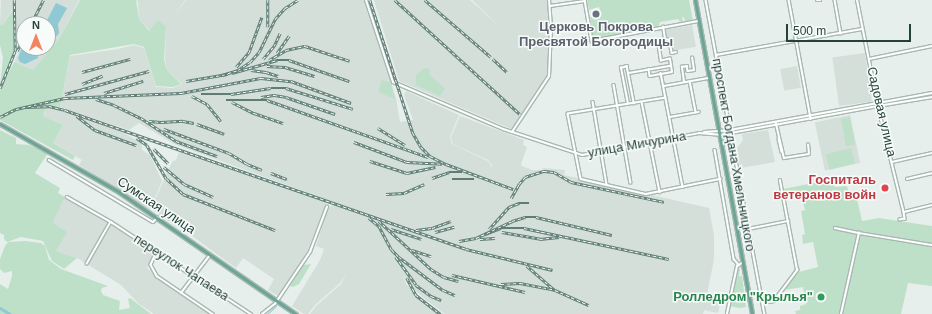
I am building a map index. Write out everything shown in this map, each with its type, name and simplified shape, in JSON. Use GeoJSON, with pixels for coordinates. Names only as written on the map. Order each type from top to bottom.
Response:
{"type":"FeatureCollection","features":[{"type":"Feature","properties":{"kind":"main road","name":"проспект Богдана Хмельницкого"},"geometry":{"type":"LineString","coordinates":[[695,0],[752,314]]}},
{"type":"Feature","properties":{"kind":"main road","name":"Сумская улица"},"geometry":{"type":"LineString","coordinates":[[0,124],[119,192],[296,314]]}},
{"type":"Feature","properties":{"kind":"street","name":"улица Мичурина"},"geometry":{"type":"LineString","coordinates":[[366,0],[393,82],[512,132],[576,154],[650,143],[699,133],[720,135],[811,119],[930,95]]}},
{"type":"Feature","properties":{"kind":"street"},"geometry":{"type":"LineString","coordinates":[[512,132],[549,76],[549,0]]}},
{"type":"Feature","properties":{"kind":"street"},"geometry":{"type":"LineString","coordinates":[[550,6],[585,0],[592,41],[699,21]]}},
{"type":"Feature","properties":{"kind":"street"},"geometry":{"type":"LineString","coordinates":[[706,0],[765,314]]}},
{"type":"Feature","properties":{"kind":"street"},"geometry":{"type":"LineString","coordinates":[[789,0],[811,119]]}},
{"type":"Feature","properties":{"kind":"street"},"geometry":{"type":"LineString","coordinates":[[835,0],[841,32]]}},
{"type":"Feature","properties":{"kind":"street","name":"Садовая улица"},"geometry":{"type":"LineString","coordinates":[[858,0],[878,106],[904,212]]}},
{"type":"Feature","properties":{"kind":"street"},"geometry":{"type":"LineString","coordinates":[[663,28],[665,39]]}},
{"type":"Feature","properties":{"kind":"street"},"geometry":{"type":"LineString","coordinates":[[716,55],[864,28]]}},
{"type":"Feature","properties":{"kind":"street"},"geometry":{"type":"LineString","coordinates":[[649,69],[650,76],[672,72],[670,59],[661,61],[658,43],[665,39],[670,40],[672,53],[676,52]]}},
{"type":"Feature","properties":{"kind":"street"},"geometry":{"type":"LineString","coordinates":[[869,59],[932,46]]}},
{"type":"Feature","properties":{"kind":"street"},"geometry":{"type":"LineString","coordinates":[[683,72],[694,70],[692,58]]}},
{"type":"Feature","properties":{"kind":"street"},"geometry":{"type":"LineString","coordinates":[[628,104],[621,68],[627,66],[634,103]]}},
{"type":"Feature","properties":{"kind":"street"},"geometry":{"type":"LineString","coordinates":[[629,73],[671,66]]}},
{"type":"Feature","properties":{"kind":"street"},"geometry":{"type":"LineString","coordinates":[[684,82],[682,67],[687,66],[688,71]]}},
{"type":"Feature","properties":{"kind":"street"},"geometry":{"type":"LineString","coordinates":[[661,73],[683,187]]}},
{"type":"Feature","properties":{"kind":"street"},"geometry":{"type":"LineString","coordinates":[[664,86],[709,78]]}},
{"type":"Feature","properties":{"kind":"street"},"geometry":{"type":"LineString","coordinates":[[690,81],[696,112]]}},
{"type":"Feature","properties":{"kind":"street"},"geometry":{"type":"LineString","coordinates":[[614,85],[631,183]]}},
{"type":"Feature","properties":{"kind":"street","name":"улица Мичурина"},"geometry":{"type":"LineString","coordinates":[[730,130],[930,95]]}},
{"type":"Feature","properties":{"kind":"street"},"geometry":{"type":"LineString","coordinates":[[666,98],[568,114],[581,179],[646,194],[720,179]]}},
{"type":"Feature","properties":{"kind":"street"},"geometry":{"type":"LineString","coordinates":[[593,102],[607,185]]}},
{"type":"Feature","properties":{"kind":"street"},"geometry":{"type":"LineString","coordinates":[[642,102],[660,192]]}},
{"type":"Feature","properties":{"kind":"street"},"geometry":{"type":"LineString","coordinates":[[670,117],[699,112]]}},
{"type":"Feature","properties":{"kind":"street"},"geometry":{"type":"LineString","coordinates":[[776,122],[784,158],[810,154],[808,145]]}},
{"type":"Feature","properties":{"kind":"street"},"geometry":{"type":"LineString","coordinates":[[699,133],[730,130]]}},
{"type":"Feature","properties":{"kind":"street"},"geometry":{"type":"LineString","coordinates":[[715,150],[734,260],[739,265]]}},
{"type":"Feature","properties":{"kind":"street"},"geometry":{"type":"LineString","coordinates":[[892,162],[932,154]]}},
{"type":"Feature","properties":{"kind":"street"},"geometry":{"type":"LineString","coordinates":[[54,162],[57,156]]}},
{"type":"Feature","properties":{"kind":"street"},"geometry":{"type":"LineString","coordinates":[[49,160],[153,222],[157,218]]}},
{"type":"Feature","properties":{"kind":"street"},"geometry":{"type":"LineString","coordinates":[[908,179],[932,173]]}},
{"type":"Feature","properties":{"kind":"street"},"geometry":{"type":"LineString","coordinates":[[762,303],[774,300],[797,270],[780,181]]}},
{"type":"Feature","properties":{"kind":"street","name":"переулок Чапаева"},"geometry":{"type":"LineString","coordinates":[[68,197],[111,222],[251,314]]}},
{"type":"Feature","properties":{"kind":"street"},"geometry":{"type":"LineString","coordinates":[[900,220],[905,219],[904,212],[932,205]]}},
{"type":"Feature","properties":{"kind":"street"},"geometry":{"type":"LineString","coordinates":[[262,314],[277,301],[310,252],[327,207]]}},
{"type":"Feature","properties":{"kind":"street"},"geometry":{"type":"LineString","coordinates":[[748,229],[788,221]]}},
{"type":"Feature","properties":{"kind":"street"},"geometry":{"type":"LineString","coordinates":[[87,264],[111,222]]}},
{"type":"Feature","properties":{"kind":"street"},"geometry":{"type":"LineString","coordinates":[[835,228],[932,245]]}},
{"type":"Feature","properties":{"kind":"street"},"geometry":{"type":"LineString","coordinates":[[841,314],[859,233]]}},
{"type":"Feature","properties":{"kind":"street"},"geometry":{"type":"LineString","coordinates":[[157,252],[151,265],[153,272],[213,314]]}},
{"type":"Feature","properties":{"kind":"street"},"geometry":{"type":"LineString","coordinates":[[181,293],[193,275],[210,255]]}},
{"type":"Feature","properties":{"kind":"street"},"geometry":{"type":"LineString","coordinates":[[727,314],[735,274],[739,265],[742,263]]}},
{"type":"Feature","properties":{"kind":"shaded area"},"geometry":{"type":"Polygon","coordinates":[[[1,0],[13,0],[14,7],[3,25],[0,24],[1,0]]]}},
{"type":"Feature","properties":{"kind":"shaded area"},"geometry":{"type":"Polygon","coordinates":[[[15,0],[79,0],[56,43],[56,16],[16,16],[16,18],[15,0]]]}},
{"type":"Feature","properties":{"kind":"shaded area"},"geometry":{"type":"Polygon","coordinates":[[[136,0],[185,0],[174,16],[186,0],[365,0],[396,98],[400,122],[413,120],[404,95],[406,91],[459,115],[450,137],[452,144],[488,161],[491,165],[490,170],[492,165],[488,160],[453,144],[451,137],[460,116],[524,140],[523,145],[527,147],[521,164],[522,166],[532,170],[542,170],[543,168],[565,170],[564,175],[709,208],[714,235],[714,259],[707,295],[721,299],[718,313],[704,310],[703,314],[445,314],[407,283],[403,274],[406,284],[425,301],[444,314],[310,314],[316,306],[340,285],[347,274],[339,284],[315,305],[308,314],[304,314],[292,306],[320,260],[324,249],[316,246],[328,208],[334,204],[338,205],[331,201],[174,144],[139,123],[129,130],[60,107],[70,56],[118,49],[134,45],[144,48],[156,87],[173,88],[182,84],[167,70],[165,60],[166,26],[158,20],[150,31],[139,19],[138,2],[136,0]]]}},
{"type":"Feature","properties":{"kind":"shaded area"},"geometry":{"type":"Polygon","coordinates":[[[374,0],[470,0],[501,28],[472,0],[548,0],[550,32],[539,36],[550,33],[547,79],[512,129],[399,81],[374,0]]]}},
{"type":"Feature","properties":{"kind":"shaded area"},"geometry":{"type":"Polygon","coordinates":[[[692,25],[696,47],[669,51],[665,30],[692,25]]]}},
{"type":"Feature","properties":{"kind":"shaded area"},"geometry":{"type":"Polygon","coordinates":[[[865,53],[872,102],[839,106],[832,58],[865,53]]]}},
{"type":"Feature","properties":{"kind":"shaded area"},"geometry":{"type":"Polygon","coordinates":[[[17,56],[45,56],[33,70],[14,62],[17,56]]]}},
{"type":"Feature","properties":{"kind":"shaded area"},"geometry":{"type":"Polygon","coordinates":[[[797,66],[801,88],[784,91],[780,69],[797,66]]]}},
{"type":"Feature","properties":{"kind":"shaded area"},"geometry":{"type":"Polygon","coordinates":[[[47,106],[60,109],[124,133],[142,143],[142,150],[150,155],[162,181],[150,210],[79,165],[82,160],[53,143],[63,125],[43,116],[47,106]]]}},
{"type":"Feature","properties":{"kind":"shaded area"},"geometry":{"type":"Polygon","coordinates":[[[850,115],[860,163],[825,170],[815,122],[850,115]]]}},
{"type":"Feature","properties":{"kind":"shaded area"},"geometry":{"type":"Polygon","coordinates":[[[768,130],[775,162],[740,168],[737,148],[743,140],[742,134],[768,130]]]}},
{"type":"Feature","properties":{"kind":"shaded area"},"geometry":{"type":"Polygon","coordinates":[[[179,152],[327,201],[307,252],[279,295],[276,295],[268,290],[274,279],[243,258],[236,268],[188,233],[190,222],[184,220],[180,229],[151,209],[168,170],[173,161],[176,160],[179,152]]]}},
{"type":"Feature","properties":{"kind":"shaded area"},"geometry":{"type":"Polygon","coordinates":[[[65,197],[134,235],[156,252],[147,268],[215,314],[154,314],[139,304],[121,285],[77,258],[56,251],[53,223],[65,197]]]}},
{"type":"Feature","properties":{"kind":"green space"},"geometry":{"type":"Polygon","coordinates":[[[80,0],[136,0],[139,19],[149,31],[158,20],[166,26],[164,60],[167,70],[181,84],[173,87],[156,86],[144,47],[134,44],[70,55],[60,107],[47,105],[43,116],[63,125],[53,143],[75,156],[73,160],[0,120],[0,90],[14,62],[33,70],[45,56],[56,56],[56,43],[80,0]]]}},
{"type":"Feature","properties":{"kind":"green space"},"geometry":{"type":"Polygon","coordinates":[[[587,0],[689,0],[693,21],[685,22],[684,17],[682,18],[683,22],[680,22],[678,19],[660,22],[659,26],[593,39],[590,17],[601,15],[599,7],[589,10],[587,0]]]}},
{"type":"Feature","properties":{"kind":"green space"},"geometry":{"type":"Polygon","coordinates":[[[14,8],[15,51],[0,86],[3,58],[0,45],[0,24],[3,25],[14,8]]]}},
{"type":"Feature","properties":{"kind":"green space"},"geometry":{"type":"Polygon","coordinates":[[[424,68],[429,69],[430,75],[445,89],[440,96],[416,85],[416,75],[424,68]]]}},
{"type":"Feature","properties":{"kind":"green space"},"geometry":{"type":"Polygon","coordinates":[[[382,80],[391,83],[395,99],[378,92],[382,80]]]}},
{"type":"Feature","properties":{"kind":"green space"},"geometry":{"type":"Polygon","coordinates":[[[850,117],[855,145],[846,146],[841,119],[850,117]]]}},
{"type":"Feature","properties":{"kind":"green space"},"geometry":{"type":"Polygon","coordinates":[[[0,130],[16,138],[16,144],[29,145],[48,153],[35,173],[60,188],[58,193],[65,197],[53,223],[67,232],[56,251],[77,258],[64,269],[52,261],[43,241],[21,237],[7,242],[4,239],[4,235],[0,233],[0,130]]]}},
{"type":"Feature","properties":{"kind":"green space"},"geometry":{"type":"Polygon","coordinates":[[[851,148],[855,164],[830,170],[826,154],[851,148]]]}},
{"type":"Feature","properties":{"kind":"green space"},"geometry":{"type":"Polygon","coordinates":[[[834,179],[835,187],[847,186],[850,198],[857,199],[862,221],[879,218],[932,226],[932,286],[908,283],[901,314],[796,314],[795,311],[800,310],[800,306],[806,304],[803,287],[784,290],[799,272],[818,267],[813,242],[803,244],[802,235],[805,234],[801,211],[805,210],[802,198],[794,197],[785,199],[783,189],[834,179]]]}},
{"type":"Feature","properties":{"kind":"green space"},"geometry":{"type":"Polygon","coordinates":[[[25,241],[41,243],[45,246],[49,260],[61,269],[108,286],[102,288],[101,291],[103,295],[120,301],[119,310],[130,308],[128,299],[130,298],[151,314],[0,314],[0,284],[8,289],[12,271],[4,273],[0,269],[0,259],[8,242],[25,241]]]}},
{"type":"Feature","properties":{"kind":"green space"},"geometry":{"type":"Polygon","coordinates":[[[311,264],[299,284],[293,287],[290,286],[303,265],[311,264]]]}},
{"type":"Feature","properties":{"kind":"green space"},"geometry":{"type":"Polygon","coordinates":[[[737,268],[740,269],[739,276],[742,276],[746,307],[739,308],[730,306],[737,268]]]}},
{"type":"Feature","properties":{"kind":"water"},"geometry":{"type":"Polygon","coordinates":[[[56,3],[67,8],[58,24],[59,33],[56,37],[56,16],[49,16],[56,3]]]}},
{"type":"Feature","properties":{"kind":"water"},"geometry":{"type":"Polygon","coordinates":[[[19,56],[38,56],[38,58],[25,64],[20,62],[19,56]]]}},
{"type":"Feature","properties":{"kind":"waterway"},"geometry":{"type":"LineString","coordinates":[[267,314],[276,306]]}},
{"type":"Feature","properties":{"kind":"waterway"},"geometry":{"type":"LineString","coordinates":[[0,308],[10,314]]}},
{"type":"Feature","properties":{"kind":"railway"},"geometry":{"type":"LineString","coordinates":[[0,88],[15,51],[14,0]]}},
{"type":"Feature","properties":{"kind":"railway"},"geometry":{"type":"LineString","coordinates":[[35,16],[43,0]]}},
{"type":"Feature","properties":{"kind":"railway"},"geometry":{"type":"LineString","coordinates":[[268,0],[268,27]]}},
{"type":"Feature","properties":{"kind":"railway"},"geometry":{"type":"LineString","coordinates":[[222,75],[238,70],[250,62],[259,52],[275,19],[285,8],[298,0]]}},
{"type":"Feature","properties":{"kind":"railway"},"geometry":{"type":"LineString","coordinates":[[370,0],[413,133],[421,147],[430,156],[446,164],[513,189]]}},
{"type":"Feature","properties":{"kind":"railway"},"geometry":{"type":"LineString","coordinates":[[395,0],[520,114]]}},
{"type":"Feature","properties":{"kind":"railway"},"geometry":{"type":"LineString","coordinates":[[425,0],[491,57]]}},
{"type":"Feature","properties":{"kind":"railway"},"geometry":{"type":"LineString","coordinates":[[236,67],[249,52],[262,17]]}},
{"type":"Feature","properties":{"kind":"railway"},"geometry":{"type":"LineString","coordinates":[[263,59],[274,46],[280,33]]}},
{"type":"Feature","properties":{"kind":"railway"},"geometry":{"type":"LineString","coordinates":[[277,53],[289,36]]}},
{"type":"Feature","properties":{"kind":"railway"},"geometry":{"type":"LineString","coordinates":[[269,60],[286,50],[305,46],[350,61]]}},
{"type":"Feature","properties":{"kind":"railway"},"geometry":{"type":"LineString","coordinates":[[82,72],[130,59]]}},
{"type":"Feature","properties":{"kind":"railway"},"geometry":{"type":"LineString","coordinates":[[493,59],[507,72]]}},
{"type":"Feature","properties":{"kind":"railway"},"geometry":{"type":"LineString","coordinates":[[232,73],[277,60],[289,60],[349,81]]}},
{"type":"Feature","properties":{"kind":"railway"},"geometry":{"type":"LineString","coordinates":[[267,66],[285,67],[315,76]]}},
{"type":"Feature","properties":{"kind":"railway"},"geometry":{"type":"LineString","coordinates":[[251,70],[266,72],[278,76]]}},
{"type":"Feature","properties":{"kind":"railway"},"geometry":{"type":"LineString","coordinates":[[65,94],[149,71]]}},
{"type":"Feature","properties":{"kind":"railway"},"geometry":{"type":"LineString","coordinates":[[186,81],[227,74]]}},
{"type":"Feature","properties":{"kind":"railway"},"geometry":{"type":"LineString","coordinates":[[82,84],[102,76]]}},
{"type":"Feature","properties":{"kind":"railway"},"geometry":{"type":"LineString","coordinates":[[0,117],[16,109],[65,98],[181,93],[261,78],[291,81],[351,103]]}},
{"type":"Feature","properties":{"kind":"railway"},"geometry":{"type":"LineString","coordinates":[[104,93],[143,81]]}},
{"type":"Feature","properties":{"kind":"railway"},"geometry":{"type":"LineString","coordinates":[[201,94],[231,94],[271,88],[286,88],[353,109]]}},
{"type":"Feature","properties":{"kind":"railway"},"geometry":{"type":"LineString","coordinates":[[261,97],[274,95],[286,97],[335,114]]}},
{"type":"Feature","properties":{"kind":"railway"},"geometry":{"type":"LineString","coordinates":[[192,96],[207,104],[221,121]]}},
{"type":"Feature","properties":{"kind":"railway"},"geometry":{"type":"LineString","coordinates":[[96,99],[114,105],[141,118],[176,141],[217,156]]}},
{"type":"Feature","properties":{"kind":"railway"},"geometry":{"type":"LineString","coordinates":[[226,100],[267,100],[428,157]]}},
{"type":"Feature","properties":{"kind":"railway"},"geometry":{"type":"LineString","coordinates":[[232,102],[254,113],[283,123]]}},
{"type":"Feature","properties":{"kind":"railway"},"geometry":{"type":"LineString","coordinates":[[25,107],[49,106],[65,110],[466,249],[553,270]]}},
{"type":"Feature","properties":{"kind":"railway"},"geometry":{"type":"LineString","coordinates":[[77,116],[95,130],[136,145]]}},
{"type":"Feature","properties":{"kind":"railway"},"geometry":{"type":"LineString","coordinates":[[149,121],[183,121],[194,123]]}},
{"type":"Feature","properties":{"kind":"railway"},"geometry":{"type":"LineString","coordinates":[[197,124],[224,134]]}},
{"type":"Feature","properties":{"kind":"railway"},"geometry":{"type":"LineString","coordinates":[[378,128],[405,145]]}},
{"type":"Feature","properties":{"kind":"railway"},"geometry":{"type":"LineString","coordinates":[[164,129],[229,153],[247,164],[262,170]]}},
{"type":"Feature","properties":{"kind":"railway"},"geometry":{"type":"LineString","coordinates":[[137,138],[147,145],[167,179],[183,194],[275,230]]}},
{"type":"Feature","properties":{"kind":"railway"},"geometry":{"type":"LineString","coordinates":[[354,142],[407,162],[442,164]]}},
{"type":"Feature","properties":{"kind":"railway"},"geometry":{"type":"LineString","coordinates":[[154,149],[168,163]]}},
{"type":"Feature","properties":{"kind":"railway"},"geometry":{"type":"LineString","coordinates":[[370,161],[407,173],[435,167]]}},
{"type":"Feature","properties":{"kind":"railway"},"geometry":{"type":"LineString","coordinates":[[164,167],[184,184],[213,197]]}},
{"type":"Feature","properties":{"kind":"railway"},"geometry":{"type":"LineString","coordinates":[[511,198],[525,177],[544,171],[554,172],[571,182],[664,202]]}},
{"type":"Feature","properties":{"kind":"railway"},"geometry":{"type":"LineString","coordinates":[[432,178],[449,172],[462,172]]}},
{"type":"Feature","properties":{"kind":"railway"},"geometry":{"type":"LineString","coordinates":[[271,173],[287,179]]}},
{"type":"Feature","properties":{"kind":"railway"},"geometry":{"type":"LineString","coordinates":[[452,179],[474,179]]}},
{"type":"Feature","properties":{"kind":"railway"},"geometry":{"type":"LineString","coordinates":[[386,194],[404,193],[424,184]]}},
{"type":"Feature","properties":{"kind":"railway"},"geometry":{"type":"LineString","coordinates":[[489,229],[509,207],[519,203],[529,203]]}},
{"type":"Feature","properties":{"kind":"railway"},"geometry":{"type":"LineString","coordinates":[[459,241],[476,238],[512,221],[525,217],[536,217],[612,235]]}},
{"type":"Feature","properties":{"kind":"railway"},"geometry":{"type":"LineString","coordinates":[[369,218],[379,226],[392,250],[399,257],[443,290],[455,295]]}},
{"type":"Feature","properties":{"kind":"railway"},"geometry":{"type":"LineString","coordinates":[[379,221],[431,269],[444,277],[458,281]]}},
{"type":"Feature","properties":{"kind":"railway"},"geometry":{"type":"LineString","coordinates":[[416,230],[432,228],[451,221]]}},
{"type":"Feature","properties":{"kind":"railway"},"geometry":{"type":"LineString","coordinates":[[435,232],[454,227]]}},
{"type":"Feature","properties":{"kind":"railway"},"geometry":{"type":"LineString","coordinates":[[485,234],[501,228],[524,228],[669,259]]}},
{"type":"Feature","properties":{"kind":"railway"},"geometry":{"type":"LineString","coordinates":[[391,229],[421,239]]}},
{"type":"Feature","properties":{"kind":"railway"},"geometry":{"type":"LineString","coordinates":[[502,232],[540,239],[559,237]]}},
{"type":"Feature","properties":{"kind":"railway"},"geometry":{"type":"LineString","coordinates":[[480,239],[495,238]]}},
{"type":"Feature","properties":{"kind":"railway"},"geometry":{"type":"LineString","coordinates":[[412,250],[431,256]]}},
{"type":"Feature","properties":{"kind":"railway"},"geometry":{"type":"LineString","coordinates":[[396,257],[416,285],[431,296],[441,300]]}},
{"type":"Feature","properties":{"kind":"railway"},"geometry":{"type":"LineString","coordinates":[[527,266],[555,290],[589,305]]}},
{"type":"Feature","properties":{"kind":"railway"},"geometry":{"type":"LineString","coordinates":[[452,275],[525,292]]}},
{"type":"Feature","properties":{"kind":"railway"},"geometry":{"type":"LineString","coordinates":[[407,278],[416,295],[440,314]]}},
{"type":"Feature","properties":{"kind":"railway"},"geometry":{"type":"LineString","coordinates":[[501,284],[520,283],[555,290]]}},
{"type":"Feature","properties":{"kind":"place","name":"Церковь Покрова Пресвятой Богородицы"},"geometry":{"type":"Point","coordinates":[596,14]}},
{"type":"Feature","properties":{"kind":"place","name":"Госпиталь ветеранов войн"},"geometry":{"type":"Point","coordinates":[885,188]}},
{"type":"Feature","properties":{"kind":"place","name":"Ролледром \"Крылья\""},"geometry":{"type":"Point","coordinates":[821,297]}}]}
